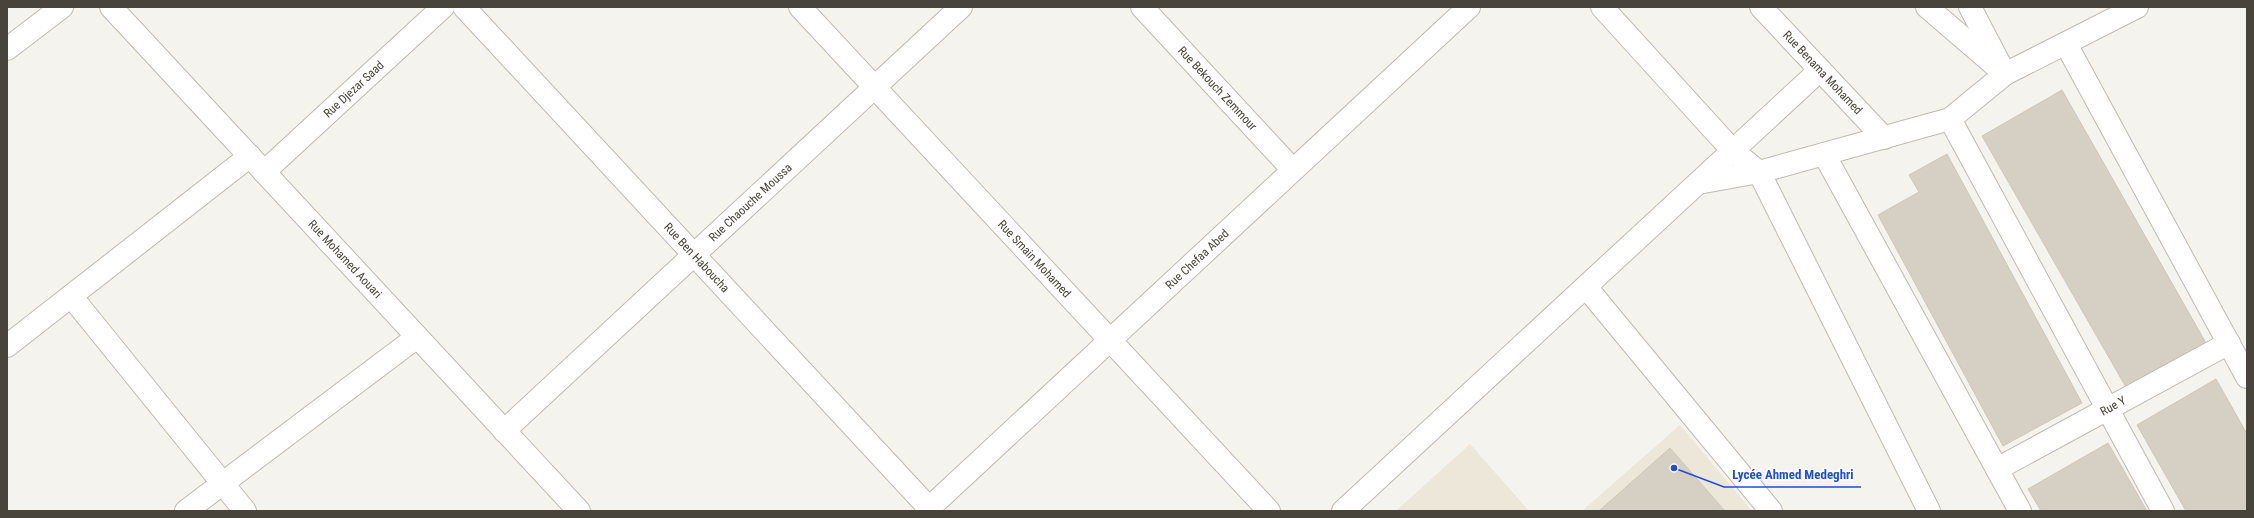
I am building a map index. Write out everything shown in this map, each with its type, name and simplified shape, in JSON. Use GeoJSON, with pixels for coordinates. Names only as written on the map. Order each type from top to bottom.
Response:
{"type":"FeatureCollection","features":[{"type":"Feature","properties":{"kind":"street"},"geometry":{"type":"LineString","coordinates":[[7,49],[62,7]]}},
{"type":"Feature","properties":{"kind":"street","name":"Rue Mohamed Aouari"},"geometry":{"type":"LineString","coordinates":[[111,7],[579,511]]}},
{"type":"Feature","properties":{"kind":"street","name":"Rue Djezar Saad"},"geometry":{"type":"LineString","coordinates":[[264,172],[443,7]]}},
{"type":"Feature","properties":{"kind":"street","name":"Rue Ben Haboucha"},"geometry":{"type":"LineString","coordinates":[[464,7],[694,254],[927,509]]}},
{"type":"Feature","properties":{"kind":"street","name":"Rue Smain Mohamed"},"geometry":{"type":"LineString","coordinates":[[800,7],[1269,511]]}},
{"type":"Feature","properties":{"kind":"street","name":"Rue Chaouche Moussa"},"geometry":{"type":"LineString","coordinates":[[504,431],[961,7]]}},
{"type":"Feature","properties":{"kind":"street","name":"Rue Bekouch Zemmour"},"geometry":{"type":"LineString","coordinates":[[1142,7],[1293,170]]}},
{"type":"Feature","properties":{"kind":"street","name":"Rue Chefaa Abed"},"geometry":{"type":"LineString","coordinates":[[927,509],[1469,7]]}},
{"type":"Feature","properties":{"kind":"street"},"geometry":{"type":"LineString","coordinates":[[1602,7],[1733,151],[1759,172],[1929,511]]}},
{"type":"Feature","properties":{"kind":"street"},"geometry":{"type":"LineString","coordinates":[[1927,7],[2005,74]]}},
{"type":"Feature","properties":{"kind":"street"},"geometry":{"type":"LineString","coordinates":[[1970,7],[2005,74]]}},
{"type":"Feature","properties":{"kind":"street"},"geometry":{"type":"LineString","coordinates":[[1698,183],[1759,172],[1950,119],[2005,74],[2137,7]]}},
{"type":"Feature","properties":{"kind":"street","name":"Rue Benama Mohamed"},"geometry":{"type":"LineString","coordinates":[[1771,11],[1820,70],[1884,138]]}},
{"type":"Feature","properties":{"kind":"street"},"geometry":{"type":"LineString","coordinates":[[2066,44],[2247,377]]}},
{"type":"Feature","properties":{"kind":"street"},"geometry":{"type":"LineString","coordinates":[[1343,511],[1820,70]]}},
{"type":"Feature","properties":{"kind":"street"},"geometry":{"type":"LineString","coordinates":[[1950,119],[2163,511]]}},
{"type":"Feature","properties":{"kind":"street"},"geometry":{"type":"LineString","coordinates":[[1824,154],[2020,511]]}},
{"type":"Feature","properties":{"kind":"street"},"geometry":{"type":"LineString","coordinates":[[7,346],[250,156]]}},
{"type":"Feature","properties":{"kind":"street"},"geometry":{"type":"LineString","coordinates":[[1586,287],[1771,511]]}},
{"type":"Feature","properties":{"kind":"street"},"geometry":{"type":"LineString","coordinates":[[71,296],[245,511]]}},
{"type":"Feature","properties":{"kind":"street"},"geometry":{"type":"LineString","coordinates":[[186,511],[417,337]]}},
{"type":"Feature","properties":{"kind":"street","name":"Rue Y"},"geometry":{"type":"LineString","coordinates":[[1997,469],[2229,343]]}},
{"type":"Feature","properties":{"kind":"shaded area"},"geometry":{"type":"Polygon","coordinates":[[[1680,425],[1752,511],[1582,511],[1680,425]]]}},
{"type":"Feature","properties":{"kind":"shaded area"},"geometry":{"type":"Polygon","coordinates":[[[1470,444],[1529,511],[1396,511],[1470,444]]]}},
{"type":"Feature","properties":{"kind":"building"},"geometry":{"type":"Polygon","coordinates":[[[2062,90],[2206,343],[2127,389],[1982,136],[2062,90]]]}},
{"type":"Feature","properties":{"kind":"building"},"geometry":{"type":"Polygon","coordinates":[[[1947,154],[2082,403],[2003,446],[1878,215],[1919,192],[1909,175],[1947,154]]]}},
{"type":"Feature","properties":{"kind":"building"},"geometry":{"type":"Polygon","coordinates":[[[2216,379],[2247,434],[2247,511],[2186,511],[2137,425],[2216,379]]]}},
{"type":"Feature","properties":{"kind":"building"},"geometry":{"type":"Polygon","coordinates":[[[2108,443],[2147,511],[2041,511],[2028,489],[2108,443]]]}},
{"type":"Feature","properties":{"kind":"building"},"geometry":{"type":"Polygon","coordinates":[[[1670,448],[1725,511],[1599,511],[1670,448]]]}},
{"type":"Feature","properties":{"kind":"place","name":"Lycée Ahmed Medeghri"},"geometry":{"type":"Point","coordinates":[1674,468]}}]}
